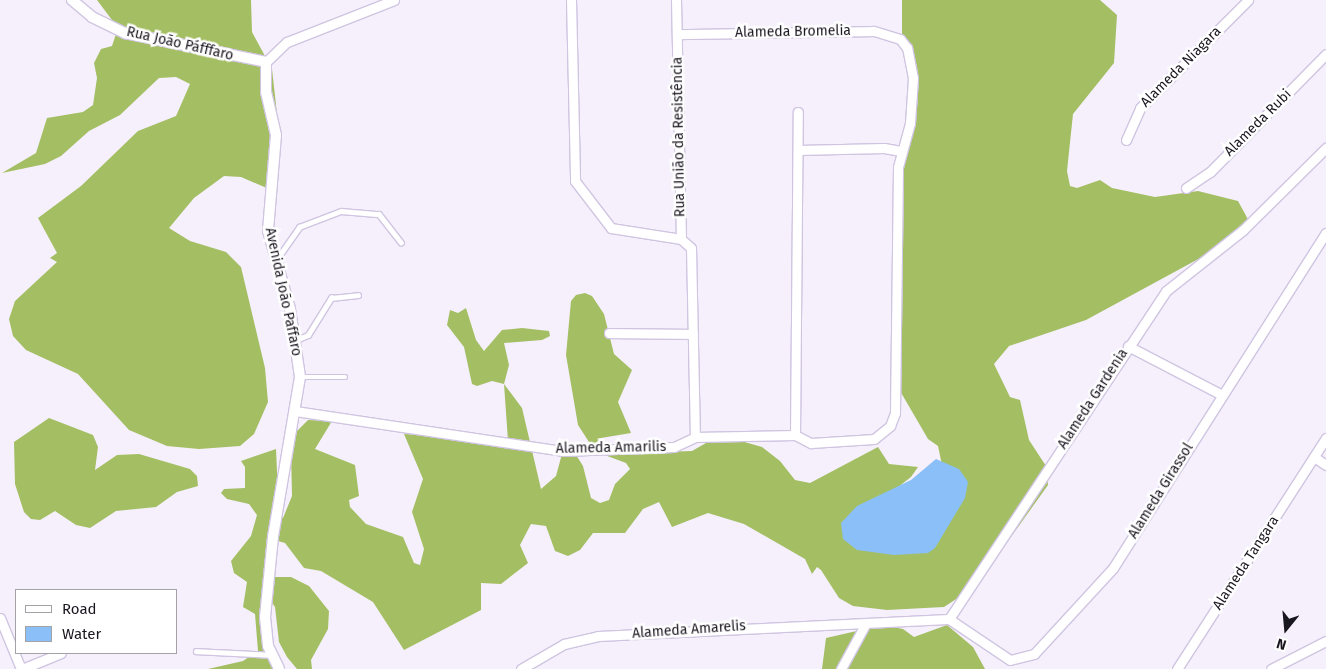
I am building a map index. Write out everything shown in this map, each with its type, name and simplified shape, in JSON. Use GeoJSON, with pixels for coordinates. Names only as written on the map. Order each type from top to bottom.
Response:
{"type":"FeatureCollection","features":[{"type":"Feature","properties":{"kind":"street","name":"Rua João Páfffaro"},"geometry":{"type":"LineString","coordinates":[[72,0],[92,18],[125,33],[266,62]]}},
{"type":"Feature","properties":{"kind":"street"},"geometry":{"type":"LineString","coordinates":[[266,62],[287,42],[394,0]]}},
{"type":"Feature","properties":{"kind":"street"},"geometry":{"type":"LineString","coordinates":[[571,0],[575,181],[618,232],[681,240],[691,248],[695,437]]}},
{"type":"Feature","properties":{"kind":"street"},"geometry":{"type":"LineString","coordinates":[[676,0],[677,34]]}},
{"type":"Feature","properties":{"kind":"street","name":"Alameda Niagara"},"geometry":{"type":"LineString","coordinates":[[1126,140],[1140,108],[1248,0]]}},
{"type":"Feature","properties":{"kind":"street","name":"Alameda Bromelia"},"geometry":{"type":"LineString","coordinates":[[677,34],[873,30],[900,39],[910,57],[913,78],[910,123],[901,151],[895,413],[890,426]]}},
{"type":"Feature","properties":{"kind":"street","name":"Rua União da Resistência"},"geometry":{"type":"LineString","coordinates":[[677,34],[681,240]]}},
{"type":"Feature","properties":{"kind":"street","name":"Alameda Rubi"},"geometry":{"type":"LineString","coordinates":[[1186,188],[1210,172],[1326,54]]}},
{"type":"Feature","properties":{"kind":"street","name":"Avenida João Paffaro"},"geometry":{"type":"LineString","coordinates":[[266,62],[266,92],[276,135],[268,208],[275,262],[296,340],[300,377],[296,411],[269,565],[265,617],[272,655],[280,669]]}},
{"type":"Feature","properties":{"kind":"street"},"geometry":{"type":"LineString","coordinates":[[795,435],[798,112]]}},
{"type":"Feature","properties":{"kind":"street"},"geometry":{"type":"LineString","coordinates":[[798,150],[884,148],[901,151]]}},
{"type":"Feature","properties":{"kind":"street","name":"Alameda Gardenia"},"geometry":{"type":"LineString","coordinates":[[949,619],[1128,346],[1174,282],[1243,230],[1326,148]]}},
{"type":"Feature","properties":{"kind":"street","name":"Alameda Girassol"},"geometry":{"type":"LineString","coordinates":[[949,619],[1010,660],[1034,654],[1113,568],[1326,233]]}},
{"type":"Feature","properties":{"kind":"street"},"geometry":{"type":"LineString","coordinates":[[609,334],[693,334]]}},
{"type":"Feature","properties":{"kind":"street"},"geometry":{"type":"LineString","coordinates":[[1128,346],[1222,395]]}},
{"type":"Feature","properties":{"kind":"street","name":"Alameda Amarilis"},"geometry":{"type":"LineString","coordinates":[[296,411],[562,451],[674,447],[695,437],[795,435],[811,443],[874,439],[890,426]]}},
{"type":"Feature","properties":{"kind":"street","name":"Alameda Tangara"},"geometry":{"type":"LineString","coordinates":[[1177,669],[1326,438]]}},
{"type":"Feature","properties":{"kind":"street"},"geometry":{"type":"LineString","coordinates":[[1314,457],[1326,465]]}},
{"type":"Feature","properties":{"kind":"street"},"geometry":{"type":"LineString","coordinates":[[0,618],[15,653]]}},
{"type":"Feature","properties":{"kind":"street"},"geometry":{"type":"LineString","coordinates":[[841,669],[866,623],[949,619]]}},
{"type":"Feature","properties":{"kind":"street","name":"Alameda Amarelis"},"geometry":{"type":"LineString","coordinates":[[521,669],[564,644],[598,636],[866,623]]}},
{"type":"Feature","properties":{"kind":"street"},"geometry":{"type":"LineString","coordinates":[[1270,669],[1326,641]]}},
{"type":"Feature","properties":{"kind":"street"},"geometry":{"type":"LineString","coordinates":[[16,654],[22,669],[59,654]]}},
{"type":"Feature","properties":{"kind":"lane"},"geometry":{"type":"LineString","coordinates":[[275,262],[299,226],[341,211],[379,214],[401,242]]}},
{"type":"Feature","properties":{"kind":"lane"},"geometry":{"type":"LineString","coordinates":[[296,340],[308,336],[331,298],[358,295]]}},
{"type":"Feature","properties":{"kind":"lane"},"geometry":{"type":"LineString","coordinates":[[300,377],[345,377]]}},
{"type":"Feature","properties":{"kind":"lane"},"geometry":{"type":"LineString","coordinates":[[196,651],[272,655]]}},
{"type":"Feature","properties":{"kind":"green space"},"geometry":{"type":"Polygon","coordinates":[[[97,0],[251,0],[252,32],[272,69],[278,123],[269,189],[241,177],[224,176],[194,198],[169,228],[190,241],[226,252],[241,267],[265,368],[268,402],[254,434],[240,446],[199,449],[167,446],[129,430],[78,374],[26,350],[13,336],[9,319],[15,301],[57,262],[50,258],[57,253],[38,218],[81,186],[138,131],[176,116],[190,84],[176,77],[159,78],[120,115],[89,131],[61,156],[45,164],[2,173],[36,153],[47,118],[83,112],[93,105],[97,78],[94,63],[101,49],[112,46],[118,28],[97,0]]]}},
{"type":"Feature","properties":{"kind":"green space"},"geometry":{"type":"Polygon","coordinates":[[[902,0],[1100,0],[1117,15],[1114,63],[1073,114],[1067,171],[1070,186],[1077,188],[1100,180],[1112,188],[1155,197],[1198,191],[1238,201],[1250,223],[1226,244],[1086,320],[1009,346],[994,364],[1010,397],[1020,400],[1029,440],[1046,466],[1048,485],[976,586],[944,607],[887,610],[853,606],[839,598],[821,570],[817,567],[812,574],[805,559],[744,524],[708,513],[672,527],[659,502],[643,509],[625,533],[593,533],[580,550],[568,556],[555,551],[546,526],[531,524],[520,545],[528,563],[501,584],[481,583],[481,610],[404,650],[373,602],[321,571],[304,568],[285,543],[278,541],[274,546],[271,577],[291,577],[309,586],[329,611],[328,629],[311,660],[312,669],[297,669],[287,657],[279,642],[275,607],[270,600],[265,608],[276,669],[208,669],[243,661],[258,651],[255,614],[243,607],[247,582],[234,573],[231,561],[251,536],[257,515],[249,504],[227,499],[221,493],[224,489],[245,488],[245,467],[241,461],[276,449],[279,517],[283,518],[292,496],[291,453],[296,432],[308,420],[332,421],[315,449],[355,465],[359,496],[349,500],[350,507],[366,524],[403,537],[414,563],[420,565],[424,549],[412,512],[423,479],[404,434],[508,441],[504,384],[522,408],[541,489],[556,476],[566,439],[583,466],[591,498],[600,503],[609,500],[615,484],[630,469],[626,463],[602,454],[692,451],[720,435],[762,447],[780,461],[795,480],[810,483],[878,447],[889,464],[918,467],[911,477],[861,516],[942,465],[938,446],[928,439],[896,384],[901,151],[909,131],[911,57],[902,41],[902,0]]]}},
{"type":"Feature","properties":{"kind":"green space"},"geometry":{"type":"Polygon","coordinates":[[[585,293],[592,296],[604,314],[614,354],[632,370],[618,402],[631,433],[601,438],[595,444],[589,442],[578,425],[566,355],[571,301],[576,295],[585,293]]]}},
{"type":"Feature","properties":{"kind":"green space"},"geometry":{"type":"Polygon","coordinates":[[[466,308],[476,340],[484,351],[502,330],[522,328],[549,331],[550,336],[542,340],[504,343],[509,365],[504,384],[492,381],[477,386],[472,384],[464,347],[447,325],[450,310],[458,313],[466,308]]]}},
{"type":"Feature","properties":{"kind":"green space"},"geometry":{"type":"Polygon","coordinates":[[[49,418],[93,435],[98,447],[95,470],[117,455],[139,454],[190,469],[197,476],[198,486],[177,492],[156,507],[116,511],[90,528],[76,525],[55,511],[40,520],[31,519],[24,512],[15,484],[14,442],[49,418]]]}},
{"type":"Feature","properties":{"kind":"green space"},"geometry":{"type":"Polygon","coordinates":[[[883,625],[903,629],[914,637],[947,625],[973,647],[985,669],[822,669],[826,638],[883,625]]]}},
{"type":"Feature","properties":{"kind":"water"},"geometry":{"type":"Polygon","coordinates":[[[936,459],[959,469],[968,482],[965,498],[935,548],[928,553],[894,555],[857,550],[843,539],[841,523],[857,506],[911,480],[936,459]]]}}]}
